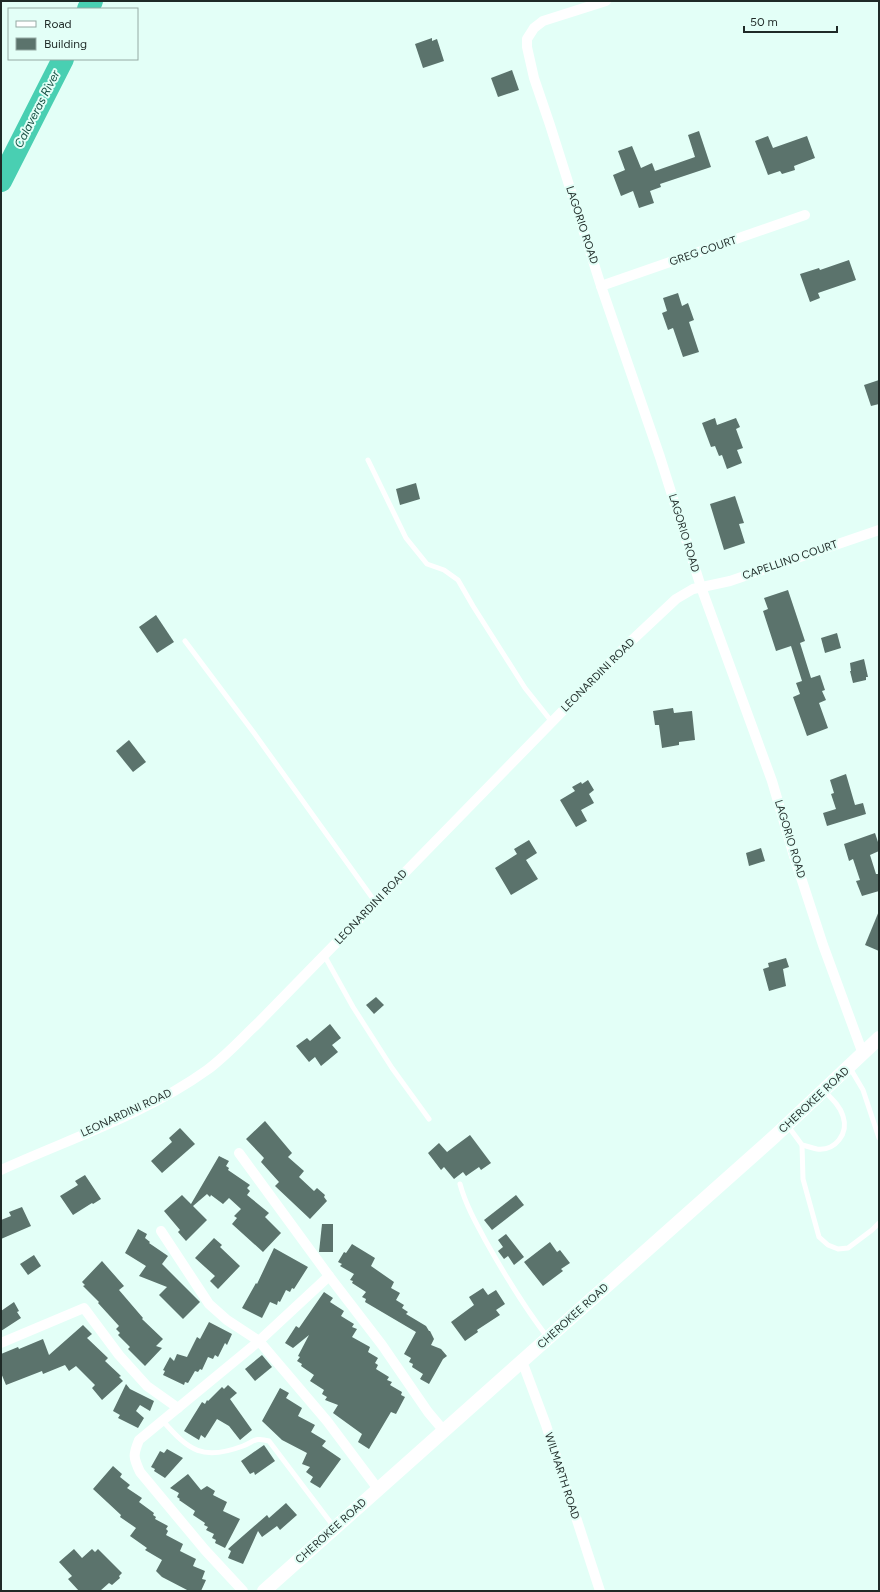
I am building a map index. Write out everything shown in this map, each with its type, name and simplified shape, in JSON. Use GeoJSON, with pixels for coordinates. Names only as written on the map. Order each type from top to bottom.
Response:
{"type":"FeatureCollection","features":[{"type":"Feature","properties":{"kind":"street","name":"LAGORIO ROAD"},"geometry":{"type":"LineString","coordinates":[[606,1],[543,21],[534,28],[527,39],[527,47],[534,78],[601,286],[660,457],[700,587],[772,781],[794,856],[823,945],[863,1054]]}},
{"type":"Feature","properties":{"kind":"street","name":"GREG COURT"},"geometry":{"type":"LineString","coordinates":[[601,286],[805,215]]}},
{"type":"Feature","properties":{"kind":"street","name":"CAPELLINO COURT"},"geometry":{"type":"LineString","coordinates":[[700,587],[730,581],[879,530]]}},
{"type":"Feature","properties":{"kind":"street","name":"LEONARDINI ROAD"},"geometry":{"type":"LineString","coordinates":[[1,1170],[144,1107],[176,1090],[208,1070],[258,1023],[628,644],[676,599],[693,589],[700,587]]}},
{"type":"Feature","properties":{"kind":"street","name":"CHEROKEE ROAD"},"geometry":{"type":"LineString","coordinates":[[264,1591],[522,1363],[787,1125],[879,1038]]}},
{"type":"Feature","properties":{"kind":"street"},"geometry":{"type":"LineString","coordinates":[[239,1153],[329,1276],[382,1345],[428,1412],[444,1432]]}},
{"type":"Feature","properties":{"kind":"street"},"geometry":{"type":"LineString","coordinates":[[161,1231],[209,1304],[226,1320],[259,1341],[327,1421],[378,1489]]}},
{"type":"Feature","properties":{"kind":"street"},"geometry":{"type":"LineString","coordinates":[[244,1591],[205,1550],[140,1472],[135,1461],[134,1454],[139,1440],[259,1341],[329,1276]]}},
{"type":"Feature","properties":{"kind":"street"},"geometry":{"type":"LineString","coordinates":[[1,1343],[84,1308],[119,1355],[138,1376],[148,1386],[178,1408]]}},
{"type":"Feature","properties":{"kind":"street","name":"WILMARTH ROAD"},"geometry":{"type":"LineString","coordinates":[[522,1363],[546,1425],[600,1591]]}},
{"type":"Feature","properties":{"kind":"lane"},"geometry":{"type":"LineString","coordinates":[[368,460],[406,538],[427,564],[444,570],[458,580],[525,688],[552,722]]}},
{"type":"Feature","properties":{"kind":"lane"},"geometry":{"type":"LineString","coordinates":[[185,641],[254,733],[376,903]]}},
{"type":"Feature","properties":{"kind":"lane"},"geometry":{"type":"LineString","coordinates":[[324,955],[354,1008],[392,1068],[429,1119]]}},
{"type":"Feature","properties":{"kind":"lane"},"geometry":{"type":"LineString","coordinates":[[849,1067],[863,1090],[879,1138]]}},
{"type":"Feature","properties":{"kind":"lane"},"geometry":{"type":"LineString","coordinates":[[802,1145],[818,1149],[829,1148],[839,1142],[844,1130],[844,1117],[836,1102],[824,1091]]}},
{"type":"Feature","properties":{"kind":"lane"},"geometry":{"type":"LineString","coordinates":[[787,1125],[802,1145],[803,1179],[819,1237],[828,1245],[838,1248],[848,1248],[879,1223]]}},
{"type":"Feature","properties":{"kind":"lane"},"geometry":{"type":"LineString","coordinates":[[460,1184],[465,1200],[501,1269],[531,1316],[549,1338]]}},
{"type":"Feature","properties":{"kind":"lane"},"geometry":{"type":"LineString","coordinates":[[163,1421],[179,1439],[192,1448],[205,1453],[222,1453],[259,1438],[269,1441],[335,1528]]}},
{"type":"Feature","properties":{"kind":"building"},"geometry":{"type":"Polygon","coordinates":[[[432,38],[432,41],[437,39],[444,61],[423,68],[415,44],[432,38]]]}},
{"type":"Feature","properties":{"kind":"building"},"geometry":{"type":"Polygon","coordinates":[[[512,70],[519,90],[498,97],[491,78],[512,70]]]}},
{"type":"Feature","properties":{"kind":"building"},"geometry":{"type":"Polygon","coordinates":[[[699,131],[711,167],[660,184],[661,187],[650,191],[654,203],[639,208],[633,191],[621,196],[613,175],[625,170],[618,151],[632,146],[641,168],[652,163],[655,171],[695,157],[688,135],[699,131]]]}},
{"type":"Feature","properties":{"kind":"building"},"geometry":{"type":"Polygon","coordinates":[[[768,136],[773,148],[807,136],[815,158],[794,166],[795,170],[782,174],[780,171],[768,175],[755,141],[768,136]]]}},
{"type":"Feature","properties":{"kind":"building"},"geometry":{"type":"Polygon","coordinates":[[[849,260],[856,280],[818,293],[820,298],[810,302],[800,274],[819,268],[820,270],[849,260]]]}},
{"type":"Feature","properties":{"kind":"building"},"geometry":{"type":"Polygon","coordinates":[[[678,293],[682,306],[688,303],[694,320],[689,322],[699,352],[683,357],[673,328],[668,330],[662,313],[667,311],[663,298],[678,293]]]}},
{"type":"Feature","properties":{"kind":"building"},"geometry":{"type":"Polygon","coordinates":[[[879,380],[879,404],[871,406],[864,385],[879,380]]]}},
{"type":"Feature","properties":{"kind":"building"},"geometry":{"type":"Polygon","coordinates":[[[715,418],[717,425],[736,418],[740,427],[736,429],[743,448],[737,450],[742,463],[727,469],[722,455],[719,456],[715,446],[711,447],[702,423],[715,418]]]}},
{"type":"Feature","properties":{"kind":"building"},"geometry":{"type":"Polygon","coordinates":[[[416,483],[420,499],[400,505],[396,489],[416,483]]]}},
{"type":"Feature","properties":{"kind":"building"},"geometry":{"type":"Polygon","coordinates":[[[735,496],[744,523],[739,524],[745,543],[724,550],[710,504],[735,496]]]}},
{"type":"Feature","properties":{"kind":"building"},"geometry":{"type":"Polygon","coordinates":[[[788,590],[805,641],[800,643],[811,678],[820,675],[825,690],[822,691],[826,700],[819,703],[828,728],[807,736],[793,697],[800,694],[796,683],[802,681],[791,646],[776,651],[763,611],[768,609],[764,598],[788,590]]]}},
{"type":"Feature","properties":{"kind":"building"},"geometry":{"type":"Polygon","coordinates":[[[156,615],[174,642],[157,653],[139,627],[156,615]]]}},
{"type":"Feature","properties":{"kind":"building"},"geometry":{"type":"Polygon","coordinates":[[[837,633],[841,648],[825,653],[821,638],[837,633]]]}},
{"type":"Feature","properties":{"kind":"building"},"geometry":{"type":"Polygon","coordinates":[[[864,659],[868,677],[866,677],[866,680],[853,683],[850,663],[864,659]]]}},
{"type":"Feature","properties":{"kind":"building"},"geometry":{"type":"Polygon","coordinates":[[[673,708],[674,713],[692,711],[695,740],[679,742],[679,745],[662,748],[659,725],[655,725],[653,711],[673,708]]]}},
{"type":"Feature","properties":{"kind":"building"},"geometry":{"type":"Polygon","coordinates":[[[129,740],[146,762],[133,772],[116,751],[129,740]]]}},
{"type":"Feature","properties":{"kind":"building"},"geometry":{"type":"Polygon","coordinates":[[[846,774],[855,805],[863,803],[866,814],[827,826],[823,813],[836,809],[831,794],[834,793],[830,780],[846,774]]]}},
{"type":"Feature","properties":{"kind":"building"},"geometry":{"type":"Polygon","coordinates":[[[588,780],[594,790],[589,794],[594,803],[581,810],[587,821],[576,827],[560,800],[575,791],[572,787],[581,782],[582,784],[588,780]]]}},
{"type":"Feature","properties":{"kind":"building"},"geometry":{"type":"Polygon","coordinates":[[[875,833],[879,845],[879,851],[870,855],[876,874],[879,874],[879,891],[862,896],[856,881],[860,880],[853,859],[849,861],[844,844],[875,833]]]}},
{"type":"Feature","properties":{"kind":"building"},"geometry":{"type":"Polygon","coordinates":[[[529,840],[537,853],[526,860],[538,879],[511,895],[495,868],[517,854],[514,849],[529,840]]]}},
{"type":"Feature","properties":{"kind":"building"},"geometry":{"type":"Polygon","coordinates":[[[761,848],[765,861],[749,866],[746,853],[761,848]]]}},
{"type":"Feature","properties":{"kind":"building"},"geometry":{"type":"Polygon","coordinates":[[[879,911],[879,951],[865,945],[879,911]]]}},
{"type":"Feature","properties":{"kind":"building"},"geometry":{"type":"Polygon","coordinates":[[[786,958],[789,967],[783,969],[786,986],[769,991],[763,969],[769,967],[768,963],[786,958]]]}},
{"type":"Feature","properties":{"kind":"building"},"geometry":{"type":"Polygon","coordinates":[[[376,997],[384,1005],[374,1014],[366,1005],[376,997]]]}},
{"type":"Feature","properties":{"kind":"building"},"geometry":{"type":"Polygon","coordinates":[[[330,1024],[341,1038],[332,1045],[338,1052],[321,1066],[315,1057],[309,1062],[296,1046],[307,1038],[310,1041],[330,1024]]]}},
{"type":"Feature","properties":{"kind":"building"},"geometry":{"type":"Polygon","coordinates":[[[265,1121],[292,1153],[288,1157],[304,1171],[299,1177],[314,1191],[317,1188],[325,1195],[324,1197],[327,1201],[310,1219],[275,1186],[279,1182],[261,1162],[264,1158],[246,1139],[265,1121]]]}},
{"type":"Feature","properties":{"kind":"building"},"geometry":{"type":"Polygon","coordinates":[[[180,1128],[195,1144],[162,1173],[151,1161],[172,1142],[169,1138],[180,1128]]]}},
{"type":"Feature","properties":{"kind":"building"},"geometry":{"type":"Polygon","coordinates":[[[470,1135],[491,1163],[481,1170],[479,1167],[466,1176],[463,1172],[454,1179],[444,1167],[441,1170],[428,1153],[439,1143],[447,1152],[470,1135]]]}},
{"type":"Feature","properties":{"kind":"building"},"geometry":{"type":"Polygon","coordinates":[[[219,1156],[229,1161],[226,1166],[229,1168],[228,1170],[250,1185],[247,1188],[250,1191],[247,1195],[269,1213],[265,1217],[281,1233],[263,1252],[232,1224],[237,1218],[234,1216],[241,1209],[229,1198],[223,1204],[211,1195],[210,1197],[207,1194],[193,1206],[207,1220],[186,1241],[178,1232],[180,1230],[164,1211],[182,1195],[191,1204],[219,1156]]]}},
{"type":"Feature","properties":{"kind":"building"},"geometry":{"type":"Polygon","coordinates":[[[85,1175],[101,1199],[73,1215],[60,1196],[78,1185],[75,1181],[85,1175]]]}},
{"type":"Feature","properties":{"kind":"building"},"geometry":{"type":"Polygon","coordinates":[[[516,1195],[524,1205],[492,1230],[484,1220],[516,1195]]]}},
{"type":"Feature","properties":{"kind":"building"},"geometry":{"type":"Polygon","coordinates":[[[22,1207],[31,1226],[1,1239],[1,1220],[11,1216],[9,1212],[22,1207]]]}},
{"type":"Feature","properties":{"kind":"building"},"geometry":{"type":"Polygon","coordinates":[[[322,1224],[333,1224],[333,1252],[319,1252],[322,1224]]]}},
{"type":"Feature","properties":{"kind":"building"},"geometry":{"type":"Polygon","coordinates":[[[138,1229],[147,1234],[145,1238],[150,1242],[149,1243],[168,1256],[162,1264],[200,1302],[183,1319],[159,1295],[167,1287],[139,1276],[146,1266],[125,1253],[138,1229]]]}},
{"type":"Feature","properties":{"kind":"building"},"geometry":{"type":"Polygon","coordinates":[[[506,1234],[524,1257],[514,1265],[508,1256],[504,1259],[498,1251],[503,1247],[498,1240],[506,1234]]]}},
{"type":"Feature","properties":{"kind":"building"},"geometry":{"type":"Polygon","coordinates":[[[214,1238],[222,1245],[220,1247],[240,1266],[218,1289],[210,1281],[215,1276],[195,1258],[214,1238]]]}},
{"type":"Feature","properties":{"kind":"building"},"geometry":{"type":"Polygon","coordinates":[[[550,1242],[557,1252],[560,1250],[570,1263],[561,1269],[563,1271],[543,1286],[524,1262],[550,1242]]]}},
{"type":"Feature","properties":{"kind":"building"},"geometry":{"type":"Polygon","coordinates":[[[352,1244],[375,1258],[371,1266],[394,1282],[391,1288],[400,1293],[396,1300],[404,1305],[402,1308],[408,1312],[406,1314],[426,1326],[434,1339],[431,1345],[441,1349],[447,1356],[443,1359],[429,1384],[420,1379],[423,1374],[412,1367],[413,1364],[409,1362],[411,1358],[404,1354],[416,1332],[365,1302],[366,1299],[362,1297],[366,1292],[350,1280],[354,1274],[340,1266],[342,1264],[338,1262],[344,1252],[346,1253],[352,1244]]]}},
{"type":"Feature","properties":{"kind":"building"},"geometry":{"type":"Polygon","coordinates":[[[274,1248],[308,1267],[294,1289],[292,1288],[290,1292],[286,1290],[280,1302],[278,1301],[277,1305],[270,1302],[262,1318],[242,1308],[256,1283],[257,1284],[274,1248]]]}},
{"type":"Feature","properties":{"kind":"building"},"geometry":{"type":"Polygon","coordinates":[[[34,1255],[41,1266],[28,1275],[20,1264],[34,1255]]]}},
{"type":"Feature","properties":{"kind":"building"},"geometry":{"type":"Polygon","coordinates":[[[102,1261],[124,1286],[119,1290],[143,1318],[142,1319],[163,1339],[156,1346],[162,1348],[145,1366],[128,1349],[130,1347],[118,1335],[120,1333],[116,1329],[119,1326],[83,1286],[85,1285],[82,1282],[102,1261]]]}},
{"type":"Feature","properties":{"kind":"building"},"geometry":{"type":"Polygon","coordinates":[[[483,1288],[488,1295],[496,1290],[505,1304],[496,1310],[500,1315],[477,1330],[478,1332],[465,1341],[451,1322],[474,1305],[469,1297],[483,1288]]]}},
{"type":"Feature","properties":{"kind":"building"},"geometry":{"type":"Polygon","coordinates":[[[324,1292],[333,1298],[330,1302],[344,1311],[341,1316],[354,1324],[352,1327],[357,1329],[352,1337],[370,1347],[368,1352],[378,1358],[375,1363],[378,1365],[376,1369],[389,1377],[387,1380],[392,1382],[390,1385],[402,1392],[401,1395],[405,1397],[396,1414],[391,1412],[369,1449],[358,1442],[362,1434],[333,1413],[338,1405],[325,1400],[327,1397],[322,1394],[324,1390],[310,1381],[314,1375],[301,1366],[302,1364],[297,1361],[309,1335],[293,1348],[285,1343],[296,1326],[299,1328],[324,1292]]]}},
{"type":"Feature","properties":{"kind":"building"},"geometry":{"type":"Polygon","coordinates":[[[14,1302],[19,1311],[17,1312],[21,1318],[1,1331],[1,1311],[14,1302]]]}},
{"type":"Feature","properties":{"kind":"building"},"geometry":{"type":"Polygon","coordinates":[[[209,1322],[232,1334],[227,1345],[225,1343],[218,1357],[215,1355],[213,1359],[208,1357],[202,1370],[200,1369],[198,1372],[195,1371],[188,1383],[185,1382],[184,1385],[163,1375],[165,1371],[163,1370],[170,1357],[174,1361],[177,1354],[187,1357],[197,1337],[200,1339],[209,1322]]]}},
{"type":"Feature","properties":{"kind":"building"},"geometry":{"type":"Polygon","coordinates":[[[83,1325],[92,1334],[87,1338],[108,1358],[105,1361],[121,1376],[119,1377],[123,1381],[102,1400],[92,1388],[95,1385],[76,1366],[69,1371],[65,1365],[43,1374],[42,1371],[6,1385],[1,1373],[1,1354],[18,1347],[19,1349],[43,1339],[49,1355],[83,1325]]]}},
{"type":"Feature","properties":{"kind":"building"},"geometry":{"type":"Polygon","coordinates":[[[262,1355],[272,1367],[255,1381],[245,1369],[262,1355]]]}},
{"type":"Feature","properties":{"kind":"building"},"geometry":{"type":"Polygon","coordinates":[[[126,1384],[130,1389],[154,1401],[150,1411],[140,1405],[136,1411],[144,1418],[138,1428],[118,1418],[120,1415],[113,1411],[126,1384]]]}},
{"type":"Feature","properties":{"kind":"building"},"geometry":{"type":"Polygon","coordinates":[[[228,1385],[237,1393],[230,1399],[252,1430],[240,1440],[229,1426],[217,1419],[205,1438],[201,1435],[199,1440],[184,1431],[202,1402],[205,1404],[207,1400],[208,1401],[222,1387],[224,1389],[228,1385]]]}},
{"type":"Feature","properties":{"kind":"building"},"geometry":{"type":"Polygon","coordinates":[[[280,1388],[289,1393],[286,1398],[302,1408],[298,1416],[315,1425],[311,1432],[326,1441],[322,1446],[341,1459],[320,1488],[310,1482],[313,1477],[306,1472],[310,1467],[302,1464],[307,1453],[282,1440],[262,1421],[280,1388]]]}},
{"type":"Feature","properties":{"kind":"building"},"geometry":{"type":"Polygon","coordinates":[[[264,1445],[275,1461],[255,1475],[254,1472],[250,1474],[241,1461],[264,1445]]]}},
{"type":"Feature","properties":{"kind":"building"},"geometry":{"type":"Polygon","coordinates":[[[167,1449],[183,1458],[165,1478],[154,1471],[155,1469],[151,1467],[160,1451],[164,1453],[167,1449]]]}},
{"type":"Feature","properties":{"kind":"building"},"geometry":{"type":"Polygon","coordinates":[[[113,1466],[122,1474],[120,1477],[130,1485],[127,1488],[142,1498],[139,1502],[154,1513],[153,1515],[156,1517],[155,1519],[168,1526],[166,1529],[168,1531],[166,1535],[183,1544],[180,1551],[196,1559],[193,1566],[205,1571],[202,1579],[206,1580],[201,1591],[189,1591],[162,1577],[156,1571],[162,1560],[145,1550],[147,1548],[130,1536],[136,1528],[120,1517],[121,1515],[93,1489],[113,1466]]]}},
{"type":"Feature","properties":{"kind":"building"},"geometry":{"type":"Polygon","coordinates":[[[188,1474],[201,1490],[207,1486],[215,1491],[213,1495],[227,1502],[223,1511],[240,1519],[225,1548],[215,1543],[216,1540],[212,1538],[214,1534],[206,1530],[208,1527],[204,1525],[205,1523],[193,1515],[195,1511],[179,1500],[180,1499],[177,1497],[179,1493],[170,1488],[188,1474]]]}},
{"type":"Feature","properties":{"kind":"building"},"geometry":{"type":"Polygon","coordinates":[[[286,1503],[297,1515],[280,1530],[277,1526],[262,1537],[258,1531],[243,1564],[228,1558],[231,1551],[228,1549],[267,1515],[269,1518],[286,1503]]]}},
{"type":"Feature","properties":{"kind":"building"},"geometry":{"type":"Polygon","coordinates":[[[74,1549],[82,1558],[92,1549],[95,1552],[98,1549],[122,1573],[119,1576],[120,1578],[112,1585],[109,1583],[100,1591],[79,1591],[68,1579],[72,1576],[59,1562],[74,1549]]]}},
{"type":"Feature","properties":{"kind":"waterway","name":"Calaveras River"},"geometry":{"type":"LineString","coordinates":[[88,8],[92,1]]}},
{"type":"Feature","properties":{"kind":"waterway","name":"Calaveras River"},"geometry":{"type":"LineString","coordinates":[[1,181],[62,60]]}}]}
